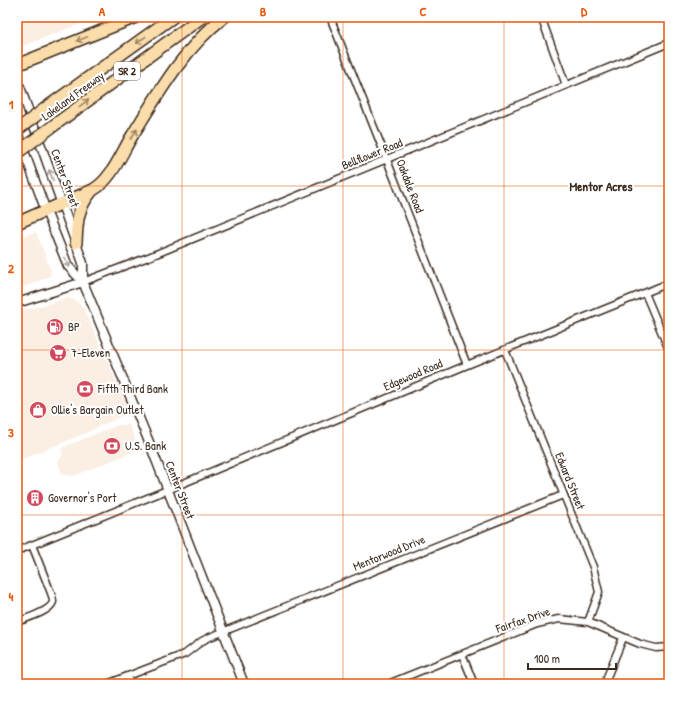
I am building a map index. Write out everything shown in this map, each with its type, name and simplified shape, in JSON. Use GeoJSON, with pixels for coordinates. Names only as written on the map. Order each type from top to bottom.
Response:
{"type":"FeatureCollection","features":[{"type":"Feature","properties":{"kind":"highway"},"geometry":{"type":"LineString","coordinates":[[17,65],[136,17]]}},
{"type":"Feature","properties":{"kind":"highway","name":"Lakeland Freeway"},"geometry":{"type":"LineString","coordinates":[[17,131],[46,108],[173,17]]}},
{"type":"Feature","properties":{"kind":"highway","name":"Lakeland Freeway"},"geometry":{"type":"LineString","coordinates":[[17,153],[202,17]]}},
{"type":"Feature","properties":{"kind":"highway"},"geometry":{"type":"LineString","coordinates":[[76,243],[77,225],[80,209],[84,200],[101,184],[114,167],[170,76],[191,49],[214,24],[224,17]]}},
{"type":"Feature","properties":{"kind":"highway"},"geometry":{"type":"LineString","coordinates":[[17,224],[93,190]]}},
{"type":"Feature","properties":{"kind":"main road","name":"Center Street"},"geometry":{"type":"LineString","coordinates":[[17,84],[20,87],[83,263],[83,282]]}},
{"type":"Feature","properties":{"kind":"main road","name":"Center Street"},"geometry":{"type":"LineString","coordinates":[[17,131],[68,266],[83,282],[149,442],[244,684]]}},
{"type":"Feature","properties":{"kind":"main road"},"geometry":{"type":"LineString","coordinates":[[17,303],[83,282]]}},
{"type":"Feature","properties":{"kind":"street","name":"Oakdale Road"},"geometry":{"type":"LineString","coordinates":[[330,17],[467,365]]}},
{"type":"Feature","properties":{"kind":"street"},"geometry":{"type":"LineString","coordinates":[[541,17],[566,85]]}},
{"type":"Feature","properties":{"kind":"street","name":"Bellflower Road"},"geometry":{"type":"LineString","coordinates":[[83,282],[387,160],[669,43]]}},
{"type":"Feature","properties":{"kind":"street","name":"Edgewood Road"},"geometry":{"type":"LineString","coordinates":[[17,550],[167,490],[467,365],[669,284]]}},
{"type":"Feature","properties":{"kind":"street"},"geometry":{"type":"LineString","coordinates":[[645,293],[669,350]]}},
{"type":"Feature","properties":{"kind":"street","name":"Edward Street"},"geometry":{"type":"LineString","coordinates":[[505,350],[593,567],[599,592],[588,622]]}},
{"type":"Feature","properties":{"kind":"street","name":"Mentorwood Drive"},"geometry":{"type":"LineString","coordinates":[[107,684],[185,654],[202,641],[223,632],[563,495]]}},
{"type":"Feature","properties":{"kind":"street"},"geometry":{"type":"LineString","coordinates":[[17,622],[46,611],[52,604],[53,599],[32,544]]}},
{"type":"Feature","properties":{"kind":"street","name":"Fairfax Drive"},"geometry":{"type":"LineString","coordinates":[[388,684],[537,624],[559,619],[588,622],[622,638],[640,644],[656,648],[669,647]]}},
{"type":"Feature","properties":{"kind":"street"},"geometry":{"type":"LineString","coordinates":[[607,684],[607,677],[622,638]]}},
{"type":"Feature","properties":{"kind":"street"},"geometry":{"type":"LineString","coordinates":[[462,654],[474,684]]}},
{"type":"Feature","properties":{"kind":"street"},"geometry":{"type":"LineString","coordinates":[[127,676],[130,684]]}},
{"type":"Feature","properties":{"kind":"shaded area"},"geometry":{"type":"Polygon","coordinates":[[[17,17],[98,17],[17,48],[17,17]]]}},
{"type":"Feature","properties":{"kind":"shaded area"},"geometry":{"type":"Polygon","coordinates":[[[36,232],[51,271],[50,276],[17,290],[17,239],[36,232]]]}},
{"type":"Feature","properties":{"kind":"shaded area"},"geometry":{"type":"Polygon","coordinates":[[[68,298],[75,300],[83,307],[132,417],[124,415],[79,436],[17,461],[17,311],[68,298]]]}},
{"type":"Feature","properties":{"kind":"shaded area"},"geometry":{"type":"Polygon","coordinates":[[[118,425],[129,425],[139,449],[74,476],[62,474],[58,462],[63,455],[61,448],[118,425]]]}},
{"type":"Feature","properties":{"kind":"place","name":"BP"},"geometry":{"type":"Point","coordinates":[55,327]}},
{"type":"Feature","properties":{"kind":"place","name":"7-Eleven"},"geometry":{"type":"Point","coordinates":[58,353]}},
{"type":"Feature","properties":{"kind":"place","name":"Fifth Third Bank"},"geometry":{"type":"Point","coordinates":[85,389]}},
{"type":"Feature","properties":{"kind":"place","name":"Ollie's Bargain Outlet"},"geometry":{"type":"Point","coordinates":[38,410]}},
{"type":"Feature","properties":{"kind":"place","name":"U.S. Bank"},"geometry":{"type":"Point","coordinates":[112,446]}},
{"type":"Feature","properties":{"kind":"place","name":"Governor's Port"},"geometry":{"type":"Point","coordinates":[35,498]}},
{"type":"Feature","properties":{"kind":"district","name":"Mentor Acres"},"geometry":{"type":"Point","coordinates":[601,186]}}]}
